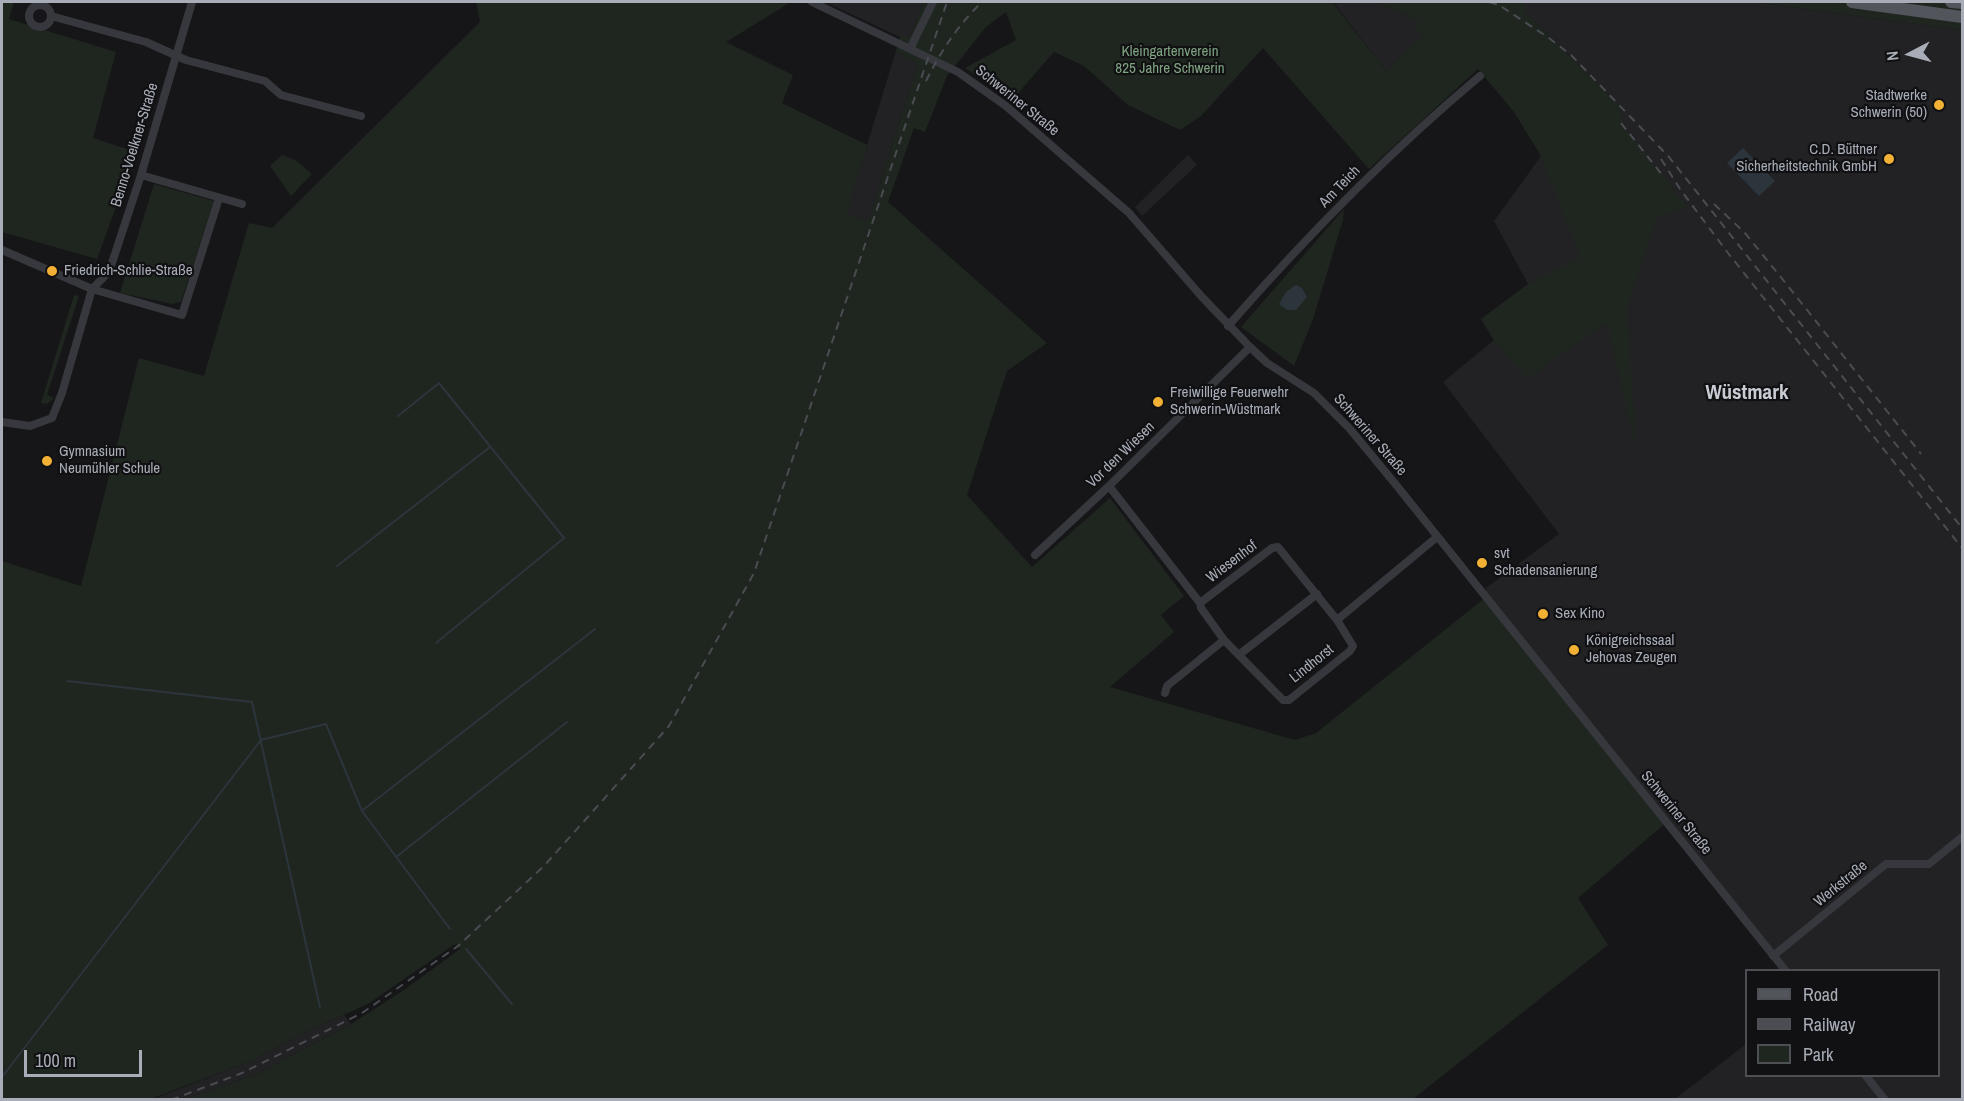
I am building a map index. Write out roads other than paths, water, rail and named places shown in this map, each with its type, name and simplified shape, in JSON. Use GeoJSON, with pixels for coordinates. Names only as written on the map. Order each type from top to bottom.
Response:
{"type":"FeatureCollection","features":[{"type":"Feature","properties":{"kind":"main road"},"geometry":{"type":"LineString","coordinates":[[1852,2],[1962,17]]}},
{"type":"Feature","properties":{"kind":"main road"},"geometry":{"type":"LineString","coordinates":[[1951,2],[1962,3]]}},
{"type":"Feature","properties":{"kind":"street","name":"Benno-Voelkner-Straße"},"geometry":{"type":"LineString","coordinates":[[92,289],[109,273],[141,175],[192,2]]}},
{"type":"Feature","properties":{"kind":"street","name":"Schweriner Straße"},"geometry":{"type":"LineString","coordinates":[[812,2],[958,72],[1014,113],[1129,213],[1228,326],[1267,363],[1314,393],[1350,429],[1784,969]]}},
{"type":"Feature","properties":{"kind":"street"},"geometry":{"type":"LineString","coordinates":[[910,49],[933,2]]}},
{"type":"Feature","properties":{"kind":"street"},"geometry":{"type":"LineString","coordinates":[[51,16],[146,42],[186,60],[265,81],[282,95],[361,116]]}},
{"type":"Feature","properties":{"kind":"street","name":"Am Teich"},"geometry":{"type":"LineString","coordinates":[[1228,326],[1360,184],[1432,116],[1480,76]]}},
{"type":"Feature","properties":{"kind":"street"},"geometry":{"type":"LineString","coordinates":[[141,175],[242,204]]}},
{"type":"Feature","properties":{"kind":"street"},"geometry":{"type":"LineString","coordinates":[[2,250],[92,289],[182,315],[219,198]]}},
{"type":"Feature","properties":{"kind":"street"},"geometry":{"type":"LineString","coordinates":[[2,422],[30,426],[52,418],[62,393],[92,289]]}},
{"type":"Feature","properties":{"kind":"street","name":"Vor den Wiesen"},"geometry":{"type":"LineString","coordinates":[[1035,555],[1109,486],[1250,347]]}},
{"type":"Feature","properties":{"kind":"street","name":"Wiesenhof"},"geometry":{"type":"LineString","coordinates":[[1109,486],[1200,603],[1272,548],[1278,546],[1337,620]]}},
{"type":"Feature","properties":{"kind":"street"},"geometry":{"type":"LineString","coordinates":[[1337,620],[1437,537]]}},
{"type":"Feature","properties":{"kind":"street"},"geometry":{"type":"LineString","coordinates":[[1240,654],[1317,594]]}},
{"type":"Feature","properties":{"kind":"street","name":"Lindhorst"},"geometry":{"type":"LineString","coordinates":[[1200,603],[1201,608],[1224,640],[1282,700],[1289,700],[1350,651],[1353,646],[1337,620]]}},
{"type":"Feature","properties":{"kind":"street"},"geometry":{"type":"LineString","coordinates":[[1165,693],[1167,686],[1224,640]]}},
{"type":"Feature","properties":{"kind":"street","name":"Werkstraße"},"geometry":{"type":"LineString","coordinates":[[1773,956],[1886,864],[1929,864],[1962,837]]}},
{"type":"Feature","properties":{"kind":"street"},"geometry":{"type":"LineString","coordinates":[[1867,1077],[1885,1100]]}},
{"type":"Feature","properties":{"kind":"waterway"},"geometry":{"type":"LineString","coordinates":[[398,416],[439,383],[564,538],[436,643]]}},
{"type":"Feature","properties":{"kind":"waterway"},"geometry":{"type":"LineString","coordinates":[[337,566],[490,447]]}},
{"type":"Feature","properties":{"kind":"waterway"},"geometry":{"type":"LineString","coordinates":[[363,810],[595,629]]}},
{"type":"Feature","properties":{"kind":"waterway"},"geometry":{"type":"LineString","coordinates":[[67,681],[252,702],[320,1007]]}},
{"type":"Feature","properties":{"kind":"waterway"},"geometry":{"type":"LineString","coordinates":[[396,857],[567,722]]}},
{"type":"Feature","properties":{"kind":"waterway"},"geometry":{"type":"LineString","coordinates":[[2,1077],[261,740],[326,724],[362,811],[450,929]]}},
{"type":"Feature","properties":{"kind":"waterway"},"geometry":{"type":"LineString","coordinates":[[466,949],[512,1004]]}},
{"type":"Feature","properties":{"kind":"railway"},"geometry":{"type":"LineString","coordinates":[[171,1100],[242,1073],[362,1013],[458,946],[544,866],[669,726],[754,573],[947,2]]}},
{"type":"Feature","properties":{"kind":"railway"},"geometry":{"type":"LineString","coordinates":[[926,81],[951,39],[982,2]]}},
{"type":"Feature","properties":{"kind":"railway"},"geometry":{"type":"LineString","coordinates":[[1489,2],[1499,5],[1571,55],[1669,157],[1962,528]]}},
{"type":"Feature","properties":{"kind":"railway"},"geometry":{"type":"LineString","coordinates":[[1621,123],[1663,176]]}},
{"type":"Feature","properties":{"kind":"railway"},"geometry":{"type":"LineString","coordinates":[[1661,159],[1680,189],[1728,253],[1962,548]]}},
{"type":"Feature","properties":{"kind":"railway"},"geometry":{"type":"LineString","coordinates":[[1714,204],[1745,233],[1921,454]]}},
{"type":"Feature","properties":{"kind":"place","name":"Stadtwerke Schwerin (50)"},"geometry":{"type":"Point","coordinates":[1939,105]}},
{"type":"Feature","properties":{"kind":"place","name":"C.D. Büttner Sicherheitstechnik GmbH"},"geometry":{"type":"Point","coordinates":[1889,159]}},
{"type":"Feature","properties":{"kind":"place","name":"Friedrich-Schlie-Straße"},"geometry":{"type":"Point","coordinates":[52,271]}},
{"type":"Feature","properties":{"kind":"place","name":"Freiwillige Feuerwehr Schwerin-Wüstmark"},"geometry":{"type":"Point","coordinates":[1158,402]}},
{"type":"Feature","properties":{"kind":"place","name":"Gymnasium Neumühler Schule"},"geometry":{"type":"Point","coordinates":[47,461]}},
{"type":"Feature","properties":{"kind":"place","name":"svt Schadensanierung"},"geometry":{"type":"Point","coordinates":[1482,563]}},
{"type":"Feature","properties":{"kind":"place","name":"Sex Kino"},"geometry":{"type":"Point","coordinates":[1543,614]}},
{"type":"Feature","properties":{"kind":"place","name":"Königreichssaal Jehovas Zeugen"},"geometry":{"type":"Point","coordinates":[1574,650]}},
{"type":"Feature","properties":{"kind":"district","name":"Wüstmark"},"geometry":{"type":"Point","coordinates":[1747,393]}},
{"type":"Feature","properties":{"kind":"park label","name":"Kleingartenverein 825 Jahre Schwerin"},"geometry":{"type":"Point","coordinates":[1170,60]}}]}
